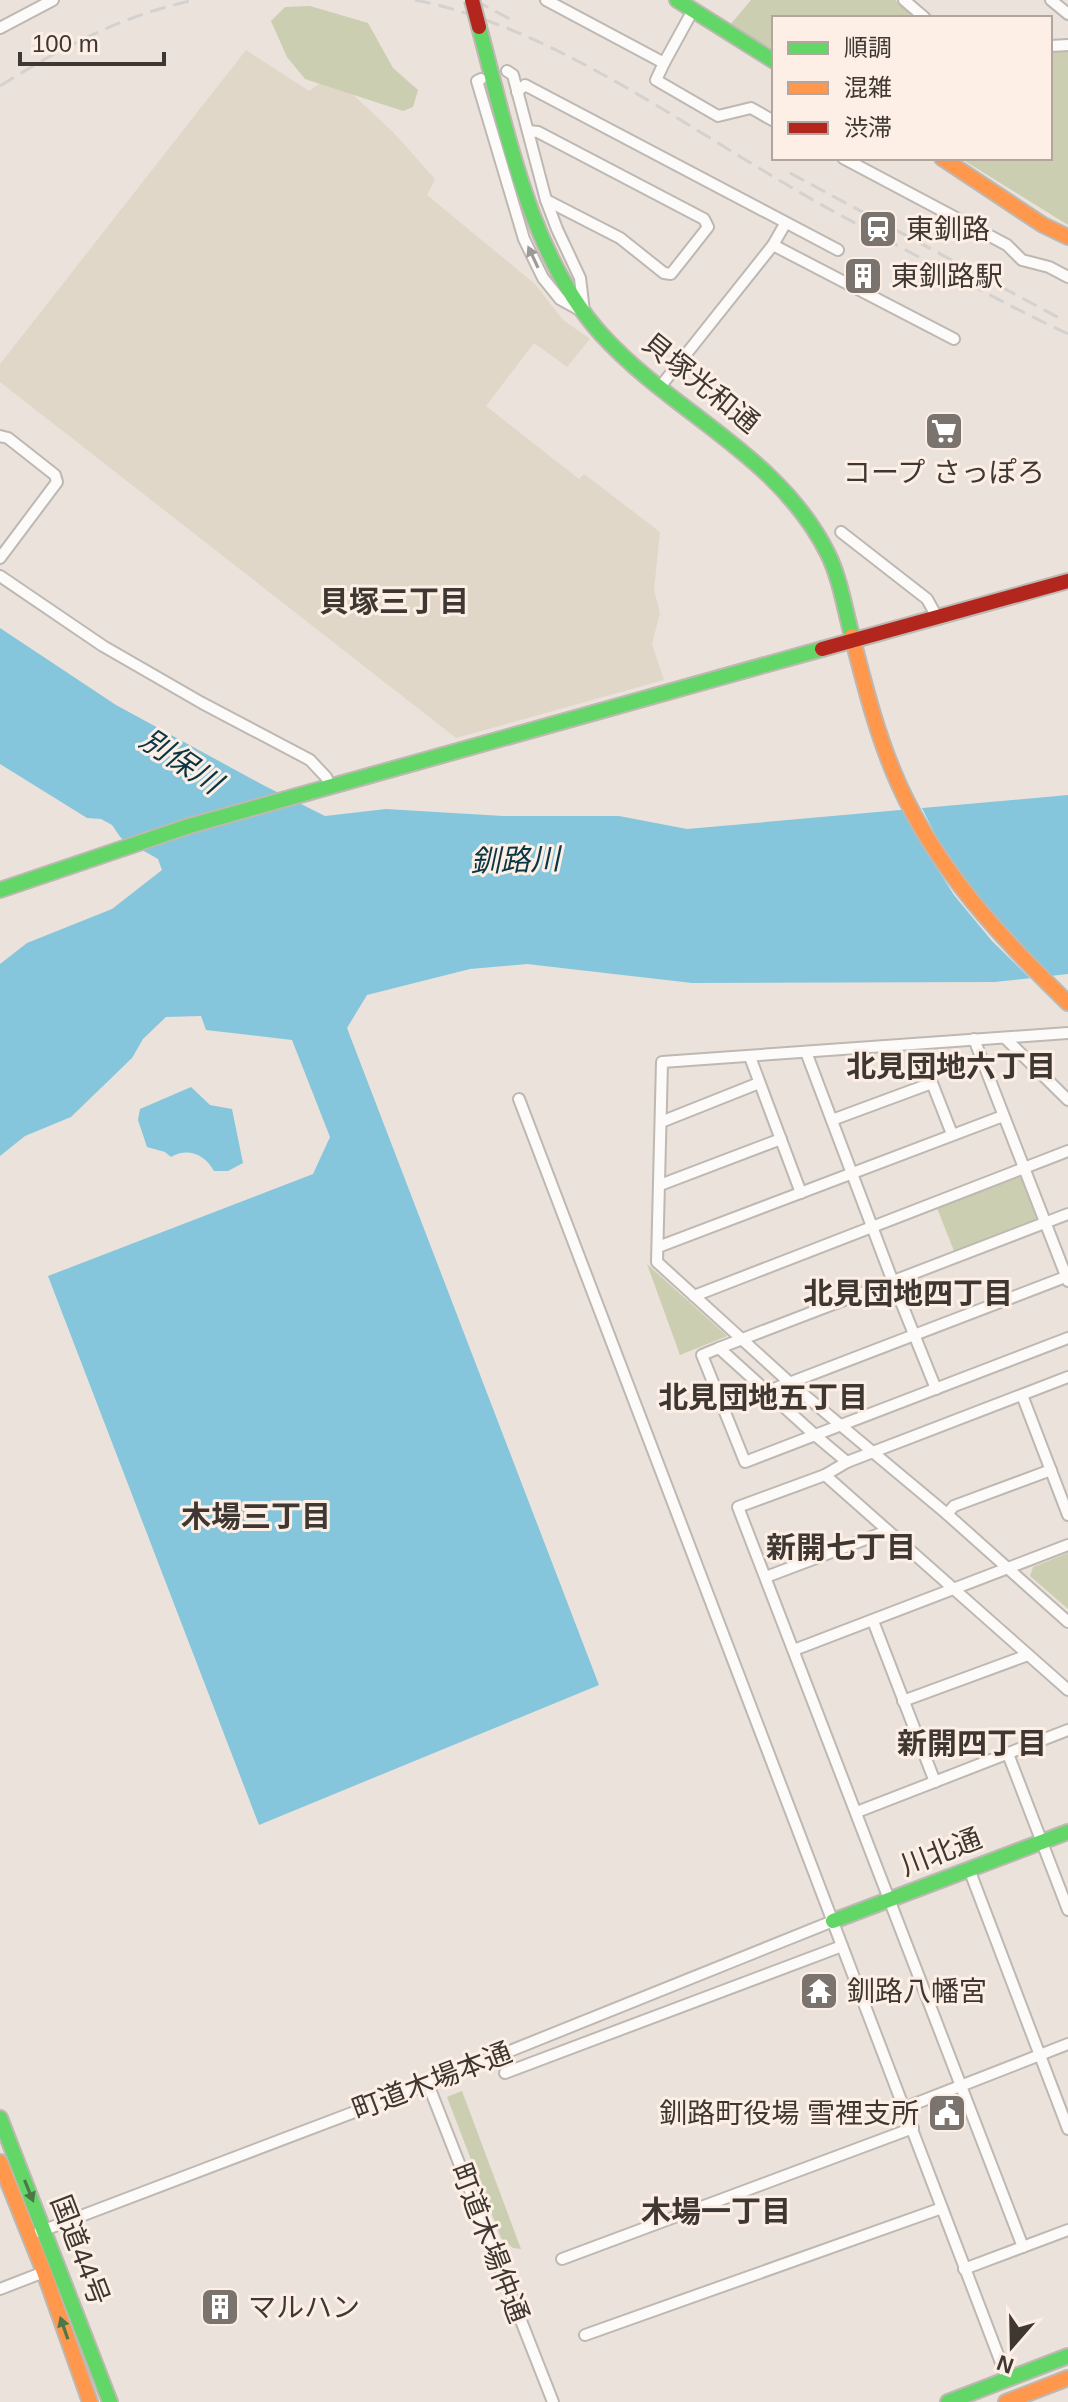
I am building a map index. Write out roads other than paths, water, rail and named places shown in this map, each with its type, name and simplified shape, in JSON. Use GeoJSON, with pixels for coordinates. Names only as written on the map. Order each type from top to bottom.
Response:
{"type":"FeatureCollection","features":[{"type":"Feature","properties":{"kind":"main road","name":"貝塚光和通"},"geometry":{"type":"LineString","coordinates":[[472,0],[534,214],[556,269],[602,335],[660,387],[766,470],[809,518],[830,557],[886,752],[930,843],[962,892],[1000,936],[1068,1003]]}},
{"type":"Feature","properties":{"kind":"main road"},"geometry":{"type":"LineString","coordinates":[[677,0],[696,5],[772,60]]}},
{"type":"Feature","properties":{"kind":"main road"},"geometry":{"type":"LineString","coordinates":[[945,160],[1043,225],[1068,237]]}},
{"type":"Feature","properties":{"kind":"main road"},"geometry":{"type":"LineString","coordinates":[[0,890],[50,876],[120,848],[189,826],[1068,581]]}},
{"type":"Feature","properties":{"kind":"main road","name":"川北通"},"geometry":{"type":"LineString","coordinates":[[833,1921],[1068,1832]]}},
{"type":"Feature","properties":{"kind":"main road","name":"国道44号"},"geometry":{"type":"LineString","coordinates":[[0,2118],[110,2402]]}},
{"type":"Feature","properties":{"kind":"main road","name":"国道44号"},"geometry":{"type":"LineString","coordinates":[[0,2162],[44,2272],[90,2402]]}},
{"type":"Feature","properties":{"kind":"main road"},"geometry":{"type":"LineString","coordinates":[[948,2402],[1068,2356]]}},
{"type":"Feature","properties":{"kind":"main road"},"geometry":{"type":"LineString","coordinates":[[1012,2401],[1068,2378]]}},
{"type":"Feature","properties":{"kind":"street"},"geometry":{"type":"LineString","coordinates":[[0,28],[53,0]]}},
{"type":"Feature","properties":{"kind":"street"},"geometry":{"type":"LineString","coordinates":[[546,0],[664,63]]}},
{"type":"Feature","properties":{"kind":"street"},"geometry":{"type":"LineString","coordinates":[[904,0],[923,16]]}},
{"type":"Feature","properties":{"kind":"street"},"geometry":{"type":"LineString","coordinates":[[1051,0],[1068,14]]}},
{"type":"Feature","properties":{"kind":"street"},"geometry":{"type":"LineString","coordinates":[[696,5],[656,80],[718,116],[751,108],[772,120]]}},
{"type":"Feature","properties":{"kind":"street"},"geometry":{"type":"LineString","coordinates":[[507,71],[513,75],[546,200],[580,278],[585,313]]}},
{"type":"Feature","properties":{"kind":"street"},"geometry":{"type":"LineString","coordinates":[[481,79],[477,81],[524,239],[543,278],[560,299],[585,313]]}},
{"type":"Feature","properties":{"kind":"street"},"geometry":{"type":"LineString","coordinates":[[517,92],[525,85],[838,250]]}},
{"type":"Feature","properties":{"kind":"street"},"geometry":{"type":"LineString","coordinates":[[528,131],[538,132],[704,219],[708,227],[671,274],[664,273],[620,238],[546,200]]}},
{"type":"Feature","properties":{"kind":"street"},"geometry":{"type":"LineString","coordinates":[[847,160],[1007,245],[1022,260],[1049,267],[1068,277]]}},
{"type":"Feature","properties":{"kind":"street"},"geometry":{"type":"LineString","coordinates":[[660,387],[773,245],[785,224]]}},
{"type":"Feature","properties":{"kind":"street"},"geometry":{"type":"LineString","coordinates":[[773,245],[954,339]]}},
{"type":"Feature","properties":{"kind":"street"},"geometry":{"type":"LineString","coordinates":[[0,436],[8,438],[55,475],[57,482],[0,558]]}},
{"type":"Feature","properties":{"kind":"street"},"geometry":{"type":"LineString","coordinates":[[841,532],[927,599],[937,617]]}},
{"type":"Feature","properties":{"kind":"street"},"geometry":{"type":"LineString","coordinates":[[0,576],[103,646],[310,760],[331,787]]}},
{"type":"Feature","properties":{"kind":"street"},"geometry":{"type":"LineString","coordinates":[[1068,1033],[662,1062],[657,1262],[790,1383],[947,1514],[1068,1622]]}},
{"type":"Feature","properties":{"kind":"street"},"geometry":{"type":"LineString","coordinates":[[1005,1038],[1068,1100]]}},
{"type":"Feature","properties":{"kind":"street"},"geometry":{"type":"LineString","coordinates":[[724,1408],[1067,1278],[974,1039]]}},
{"type":"Feature","properties":{"kind":"street"},"geometry":{"type":"LineString","coordinates":[[806,1052],[936,1389]]}},
{"type":"Feature","properties":{"kind":"street"},"geometry":{"type":"LineString","coordinates":[[750,1057],[801,1193]]}},
{"type":"Feature","properties":{"kind":"street"},"geometry":{"type":"LineString","coordinates":[[661,1122],[759,1083]]}},
{"type":"Feature","properties":{"kind":"street"},"geometry":{"type":"LineString","coordinates":[[832,1120],[932,1083],[952,1134]]}},
{"type":"Feature","properties":{"kind":"street"},"geometry":{"type":"LineString","coordinates":[[519,1099],[913,2128],[1007,2379],[1012,2401]]}},
{"type":"Feature","properties":{"kind":"street"},"geometry":{"type":"LineString","coordinates":[[658,1247],[1003,1116]]}},
{"type":"Feature","properties":{"kind":"street"},"geometry":{"type":"LineString","coordinates":[[660,1185],[781,1139]]}},
{"type":"Feature","properties":{"kind":"street"},"geometry":{"type":"LineString","coordinates":[[694,1296],[1068,1151]]}},
{"type":"Feature","properties":{"kind":"street"},"geometry":{"type":"LineString","coordinates":[[1068,1214],[702,1355],[745,1462],[1068,1338]]}},
{"type":"Feature","properties":{"kind":"street"},"geometry":{"type":"LineString","coordinates":[[719,1348],[847,1462]]}},
{"type":"Feature","properties":{"kind":"street"},"geometry":{"type":"LineString","coordinates":[[1023,2247],[738,1507],[1068,1377]]}},
{"type":"Feature","properties":{"kind":"street"},"geometry":{"type":"LineString","coordinates":[[1022,1395],[1068,1515]]}},
{"type":"Feature","properties":{"kind":"street"},"geometry":{"type":"LineString","coordinates":[[947,1514],[954,1506],[1051,1470]]}},
{"type":"Feature","properties":{"kind":"street"},"geometry":{"type":"LineString","coordinates":[[825,1475],[1068,1690]]}},
{"type":"Feature","properties":{"kind":"street"},"geometry":{"type":"LineString","coordinates":[[766,1577],[887,1531]]}},
{"type":"Feature","properties":{"kind":"street"},"geometry":{"type":"LineString","coordinates":[[794,1650],[1068,1545]]}},
{"type":"Feature","properties":{"kind":"street"},"geometry":{"type":"LineString","coordinates":[[873,1621],[935,1782]]}},
{"type":"Feature","properties":{"kind":"street"},"geometry":{"type":"LineString","coordinates":[[903,1701],[1028,1655]]}},
{"type":"Feature","properties":{"kind":"street"},"geometry":{"type":"LineString","coordinates":[[857,1812],[1068,1730]]}},
{"type":"Feature","properties":{"kind":"street"},"geometry":{"type":"LineString","coordinates":[[1008,1754],[1068,1910]]}},
{"type":"Feature","properties":{"kind":"street"},"geometry":{"type":"LineString","coordinates":[[969,1869],[1068,2129]]}},
{"type":"Feature","properties":{"kind":"street","name":"町道木場本通"},"geometry":{"type":"LineString","coordinates":[[30,2236],[428,2084],[833,1921]]}},
{"type":"Feature","properties":{"kind":"street"},"geometry":{"type":"LineString","coordinates":[[505,2073],[842,1946]]}},
{"type":"Feature","properties":{"kind":"street"},"geometry":{"type":"LineString","coordinates":[[904,2108],[1068,2044]]}},
{"type":"Feature","properties":{"kind":"street","name":"町道木場仲通"},"geometry":{"type":"LineString","coordinates":[[428,2084],[553,2402]]}},
{"type":"Feature","properties":{"kind":"street"},"geometry":{"type":"LineString","coordinates":[[562,2259],[913,2128]]}},
{"type":"Feature","properties":{"kind":"street"},"geometry":{"type":"LineString","coordinates":[[585,2335],[942,2208]]}},
{"type":"Feature","properties":{"kind":"street"},"geometry":{"type":"LineString","coordinates":[[964,2269],[1068,2230]]}},
{"type":"Feature","properties":{"kind":"street"},"geometry":{"type":"LineString","coordinates":[[0,2289],[44,2272]]}},
{"type":"Feature","properties":{"kind":"water"},"geometry":{"type":"Polygon","coordinates":[[[0,628],[116,705],[325,816],[386,809],[503,816],[619,816],[687,829],[1068,795],[1068,974],[995,982],[692,983],[527,964],[470,969],[367,995],[347,1028],[599,1685],[259,1825],[48,1276],[313,1174],[330,1137],[292,1040],[206,1030],[201,1016],[166,1017],[143,1039],[132,1058],[71,1117],[25,1136],[0,1156],[0,964],[27,943],[112,909],[162,870],[158,859],[121,838],[112,825],[101,819],[87,818],[0,764],[0,628]]]}},
{"type":"Feature","properties":{"kind":"water"},"geometry":{"type":"Polygon","coordinates":[[[191,1087],[210,1105],[232,1109],[243,1163],[228,1171],[214,1171],[201,1156],[183,1153],[171,1157],[147,1147],[138,1120],[140,1109],[191,1087]]]}},
{"type":"Feature","properties":{"kind":"railway"},"geometry":{"type":"LineString","coordinates":[[0,86],[94,34],[143,14],[195,0]]}},
{"type":"Feature","properties":{"kind":"railway"},"geometry":{"type":"LineString","coordinates":[[415,0],[512,30],[606,76],[833,211],[1068,334]]}},
{"type":"Feature","properties":{"kind":"railway"},"geometry":{"type":"LineString","coordinates":[[474,0],[510,19]]}},
{"type":"Feature","properties":{"kind":"railway"},"geometry":{"type":"LineString","coordinates":[[790,173],[1061,319]]}},
{"type":"Feature","properties":{"kind":"place","name":"東釧路"},"geometry":{"type":"Point","coordinates":[878,229]}},
{"type":"Feature","properties":{"kind":"place","name":"東釧路駅"},"geometry":{"type":"Point","coordinates":[863,276]}},
{"type":"Feature","properties":{"kind":"place","name":"コープ さっぽろ"},"geometry":{"type":"Point","coordinates":[944,431]}},
{"type":"Feature","properties":{"kind":"place","name":"釧路八幡宮"},"geometry":{"type":"Point","coordinates":[819,1991]}},
{"type":"Feature","properties":{"kind":"place","name":"釧路町役場 雪裡支所"},"geometry":{"type":"Point","coordinates":[947,2113]}},
{"type":"Feature","properties":{"kind":"place","name":"マルハン"},"geometry":{"type":"Point","coordinates":[220,2307]}},
{"type":"Feature","properties":{"kind":"district","name":"貝塚三丁目"},"geometry":{"type":"Point","coordinates":[394,601]}},
{"type":"Feature","properties":{"kind":"district","name":"北見団地六丁目"},"geometry":{"type":"Point","coordinates":[951,1066]}},
{"type":"Feature","properties":{"kind":"district","name":"北見団地四丁目"},"geometry":{"type":"Point","coordinates":[908,1293]}},
{"type":"Feature","properties":{"kind":"district","name":"北見団地五丁目"},"geometry":{"type":"Point","coordinates":[763,1397]}},
{"type":"Feature","properties":{"kind":"district","name":"木場三丁目"},"geometry":{"type":"Point","coordinates":[256,1516]}},
{"type":"Feature","properties":{"kind":"district","name":"新開七丁目"},"geometry":{"type":"Point","coordinates":[841,1547]}},
{"type":"Feature","properties":{"kind":"district","name":"新開四丁目"},"geometry":{"type":"Point","coordinates":[972,1743]}},
{"type":"Feature","properties":{"kind":"district","name":"木場一丁目"},"geometry":{"type":"Point","coordinates":[716,2211]}},
{"type":"Feature","properties":{"kind":"water label","name":"別保川"},"geometry":{"type":"Point","coordinates":[181,761]}},
{"type":"Feature","properties":{"kind":"water label","name":"釧路川"},"geometry":{"type":"Point","coordinates":[515,860]}}]}
